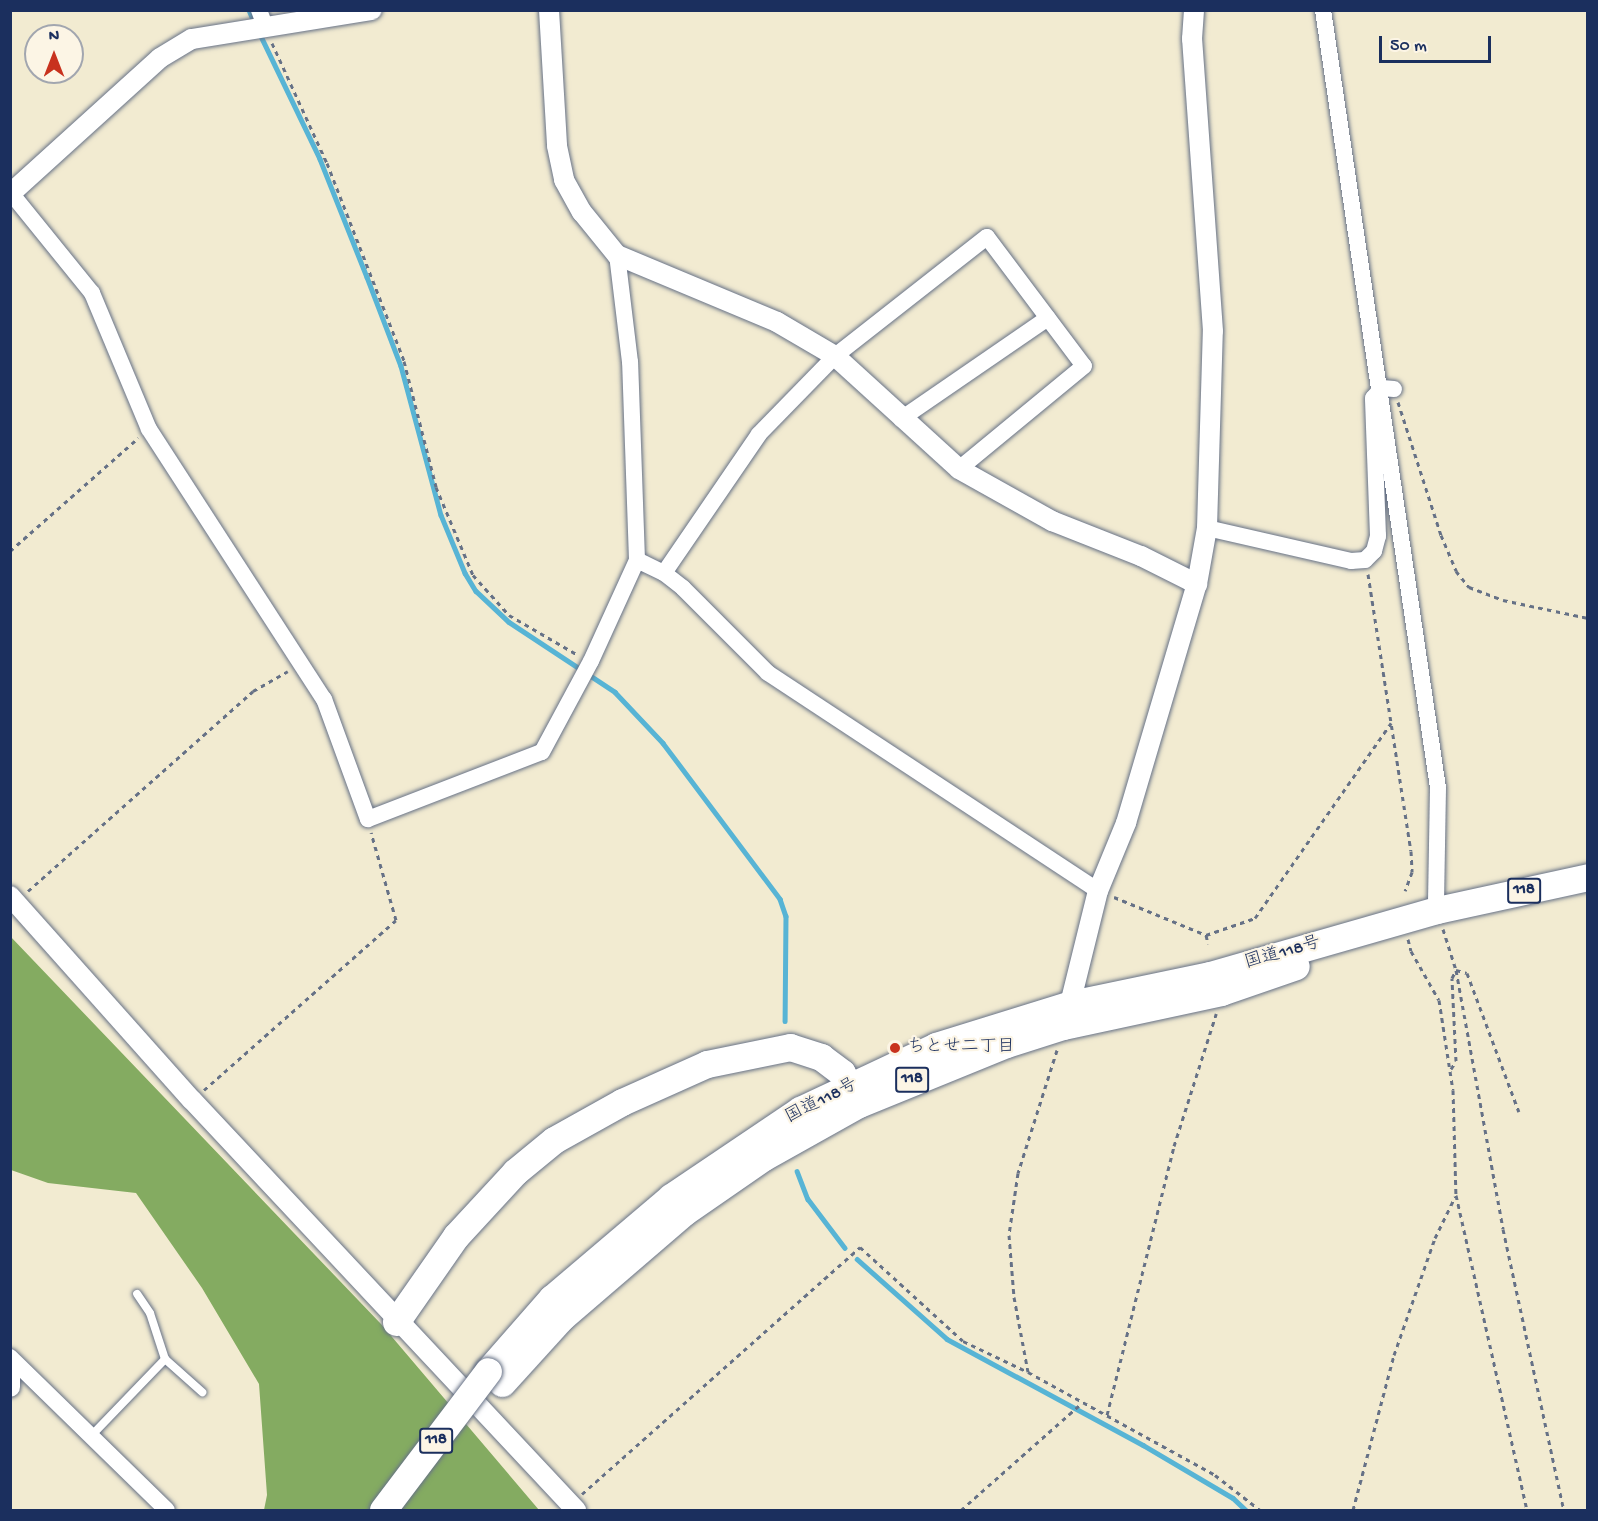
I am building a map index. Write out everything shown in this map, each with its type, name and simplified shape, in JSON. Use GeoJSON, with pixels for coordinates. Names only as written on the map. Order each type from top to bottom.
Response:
{"type":"FeatureCollection","features":[{"type":"Feature","properties":{"kind":"highway","name":"国道118号"},"geometry":{"type":"LineString","coordinates":[[406,1510],[495,1377],[552,1298],[671,1197],[800,1110],[855,1095],[953,1062],[1067,1015],[1256,983],[1403,927],[1445,905],[1587,877]]}},
{"type":"Feature","properties":{"kind":"highway"},"geometry":{"type":"LineString","coordinates":[[396,1322],[433,1264],[484,1204],[554,1140],[589,1118],[707,1064],[770,1049],[803,1048],[828,1062],[855,1095]]}},
{"type":"Feature","properties":{"kind":"highway","name":"国道118号"},"geometry":{"type":"LineString","coordinates":[[383,1510],[495,1377]]}},
{"type":"Feature","properties":{"kind":"street"},"geometry":{"type":"LineString","coordinates":[[372,10],[258,23],[192,39],[160,58],[11,194],[92,293],[149,429],[303,663],[324,699],[368,819],[542,752],[588,667],[637,560],[630,362],[617,255]]}},
{"type":"Feature","properties":{"kind":"street"},"geometry":{"type":"LineString","coordinates":[[549,10],[556,146],[564,180],[582,212],[617,255],[777,322],[835,356],[901,419],[959,469],[1052,520],[1141,556],[1197,584]]}},
{"type":"Feature","properties":{"kind":"street"},"geometry":{"type":"LineString","coordinates":[[1067,1015],[1098,891],[1126,823],[1197,584],[1207,528],[1213,332],[1192,39],[1194,10]]}},
{"type":"Feature","properties":{"kind":"street"},"geometry":{"type":"LineString","coordinates":[[1323,10],[1388,389],[1438,788],[1445,905]]}},
{"type":"Feature","properties":{"kind":"street"},"geometry":{"type":"LineString","coordinates":[[664,573],[759,434],[835,356],[987,237],[1084,366],[959,469]]}},
{"type":"Feature","properties":{"kind":"street"},"geometry":{"type":"LineString","coordinates":[[901,419],[1048,318]]}},
{"type":"Feature","properties":{"kind":"street"},"geometry":{"type":"LineString","coordinates":[[1207,528],[1351,561],[1365,561],[1374,550],[1378,536],[1373,398],[1388,389]]}},
{"type":"Feature","properties":{"kind":"street"},"geometry":{"type":"LineString","coordinates":[[637,560],[664,573],[768,673],[1098,891]]}},
{"type":"Feature","properties":{"kind":"street"},"geometry":{"type":"LineString","coordinates":[[14,899],[192,1100],[396,1322],[574,1508]]}},
{"type":"Feature","properties":{"kind":"street"},"geometry":{"type":"LineString","coordinates":[[10,1357],[168,1510]]}},
{"type":"Feature","properties":{"kind":"street"},"geometry":{"type":"LineString","coordinates":[[10,1367],[10,1387]]}},
{"type":"Feature","properties":{"kind":"lane"},"geometry":{"type":"LineString","coordinates":[[138,1294],[150,1313],[165,1359],[202,1392]]}},
{"type":"Feature","properties":{"kind":"lane"},"geometry":{"type":"LineString","coordinates":[[92,1436],[165,1359]]}},
{"type":"Feature","properties":{"kind":"path"},"geometry":{"type":"LineString","coordinates":[[258,23],[327,163],[404,361],[436,487],[473,575],[509,615],[588,667]]}},
{"type":"Feature","properties":{"kind":"path"},"geometry":{"type":"LineString","coordinates":[[1388,389],[1456,571],[1469,587],[1503,600],[1587,618]]}},
{"type":"Feature","properties":{"kind":"path"},"geometry":{"type":"LineString","coordinates":[[10,551],[149,429]]}},
{"type":"Feature","properties":{"kind":"path"},"geometry":{"type":"LineString","coordinates":[[1365,561],[1412,851],[1412,872],[1406,891]]}},
{"type":"Feature","properties":{"kind":"path"},"geometry":{"type":"LineString","coordinates":[[14,899],[253,691],[303,663]]}},
{"type":"Feature","properties":{"kind":"path"},"geometry":{"type":"LineString","coordinates":[[1098,891],[1206,935],[1245,925],[1263,911],[1294,858],[1391,723]]}},
{"type":"Feature","properties":{"kind":"path"},"geometry":{"type":"LineString","coordinates":[[192,1100],[396,920],[368,819]]}},
{"type":"Feature","properties":{"kind":"path"},"geometry":{"type":"LineString","coordinates":[[1445,905],[1505,1239],[1564,1510]]}},
{"type":"Feature","properties":{"kind":"path"},"geometry":{"type":"LineString","coordinates":[[1403,927],[1411,951],[1439,1000],[1451,1069],[1456,1196],[1527,1510]]}},
{"type":"Feature","properties":{"kind":"path"},"geometry":{"type":"LineString","coordinates":[[1206,935],[1208,944]]}},
{"type":"Feature","properties":{"kind":"path"},"geometry":{"type":"LineString","coordinates":[[1451,1069],[1455,1061],[1452,978],[1456,970]]}},
{"type":"Feature","properties":{"kind":"path"},"geometry":{"type":"LineString","coordinates":[[1456,970],[1467,973],[1518,1112]]}},
{"type":"Feature","properties":{"kind":"path"},"geometry":{"type":"LineString","coordinates":[[1107,1416],[1174,1146],[1217,1009]]}},
{"type":"Feature","properties":{"kind":"path"},"geometry":{"type":"LineString","coordinates":[[1028,1372],[1014,1297],[1009,1235],[1018,1173],[1067,1015]]}},
{"type":"Feature","properties":{"kind":"path"},"geometry":{"type":"LineString","coordinates":[[1353,1510],[1394,1355],[1435,1238],[1456,1196]]}},
{"type":"Feature","properties":{"kind":"path"},"geometry":{"type":"LineString","coordinates":[[574,1508],[860,1247],[963,1341],[1028,1372],[1215,1474],[1260,1510]]}},
{"type":"Feature","properties":{"kind":"path"},"geometry":{"type":"LineString","coordinates":[[961,1510],[1082,1403]]}},
{"type":"Feature","properties":{"kind":"green space"},"geometry":{"type":"Polygon","coordinates":[[[10,936],[381,1324],[539,1510],[264,1510],[267,1495],[259,1384],[202,1288],[136,1193],[48,1183],[11,1170],[10,936]]]}},
{"type":"Feature","properties":{"kind":"waterway"},"geometry":{"type":"LineString","coordinates":[[249,10],[255,24]]}},
{"type":"Feature","properties":{"kind":"waterway"},"geometry":{"type":"LineString","coordinates":[[259,32],[320,159],[401,366],[441,515],[465,573],[476,591],[509,622],[615,692],[663,743],[780,899],[786,916],[785,1021]]}},
{"type":"Feature","properties":{"kind":"waterway"},"geometry":{"type":"LineString","coordinates":[[797,1171],[808,1199],[845,1248]]}},
{"type":"Feature","properties":{"kind":"waterway"},"geometry":{"type":"LineString","coordinates":[[857,1259],[947,1339],[1143,1445],[1233,1498],[1246,1510]]}},
{"type":"Feature","properties":{"kind":"place","name":"ちとせ二丁目"},"geometry":{"type":"Point","coordinates":[895,1048]}}]}
